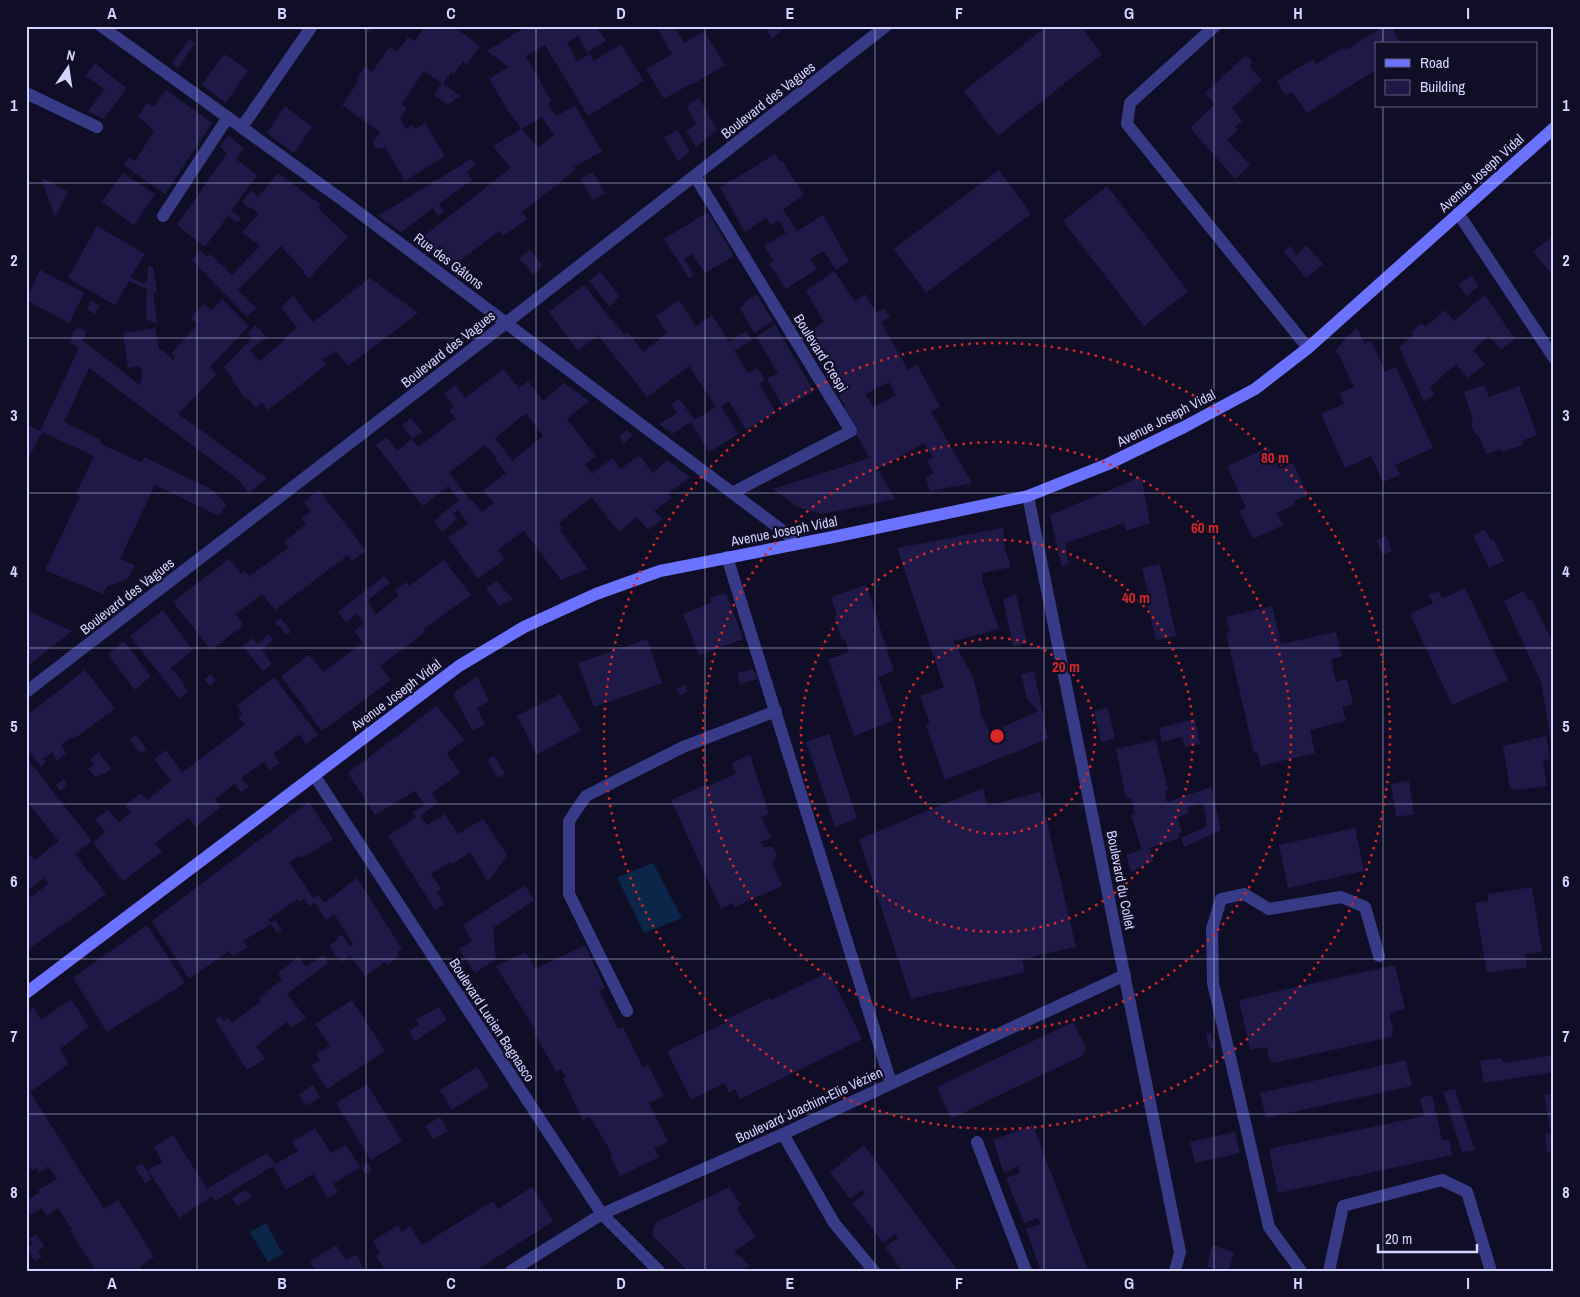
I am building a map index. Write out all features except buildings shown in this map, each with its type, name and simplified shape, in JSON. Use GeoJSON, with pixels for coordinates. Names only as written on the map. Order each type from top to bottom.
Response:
{"type":"FeatureCollection","features":[{"type":"Feature","properties":{"kind":"street","name":"Rue des Gâtons"},"geometry":{"type":"LineString","coordinates":[[101,26],[242,127],[799,543]]}},
{"type":"Feature","properties":{"kind":"street"},"geometry":{"type":"LineString","coordinates":[[242,127],[312,26]]}},
{"type":"Feature","properties":{"kind":"street","name":"Boulevard des Vagues"},"geometry":{"type":"LineString","coordinates":[[26,692],[506,323],[886,26]]}},
{"type":"Feature","properties":{"kind":"street"},"geometry":{"type":"LineString","coordinates":[[1215,26],[1130,103],[1128,124],[1308,348]]}},
{"type":"Feature","properties":{"kind":"street"},"geometry":{"type":"LineString","coordinates":[[26,93],[97,127]]}},
{"type":"Feature","properties":{"kind":"street"},"geometry":{"type":"LineString","coordinates":[[163,216],[228,117]]}},
{"type":"Feature","properties":{"kind":"street","name":"Avenue Joseph Vidal"},"geometry":{"type":"LineString","coordinates":[[26,993],[459,666],[524,627],[596,594],[660,571],[1028,496],[1108,464],[1184,427],[1255,388],[1308,348],[1554,128]]}},
{"type":"Feature","properties":{"kind":"street","name":"Boulevard Crespi"},"geometry":{"type":"LineString","coordinates":[[695,176],[851,431],[732,493]]}},
{"type":"Feature","properties":{"kind":"street"},"geometry":{"type":"LineString","coordinates":[[1458,213],[1554,358]]}},
{"type":"Feature","properties":{"kind":"street","name":"Boulevard du Collet"},"geometry":{"type":"LineString","coordinates":[[1028,496],[1180,1252],[1175,1271]]}},
{"type":"Feature","properties":{"kind":"street"},"geometry":{"type":"LineString","coordinates":[[727,557],[891,1083]]}},
{"type":"Feature","properties":{"kind":"street"},"geometry":{"type":"LineString","coordinates":[[628,1011],[569,894],[569,821],[586,796],[683,747],[776,712]]}},
{"type":"Feature","properties":{"kind":"street","name":"Boulevard Lucien Bagnasco"},"geometry":{"type":"LineString","coordinates":[[314,775],[602,1214],[659,1271]]}},
{"type":"Feature","properties":{"kind":"street"},"geometry":{"type":"LineString","coordinates":[[1301,1271],[1269,1227],[1213,983],[1212,929],[1221,899],[1244,894],[1269,909],[1341,897],[1365,908],[1379,956]]}},
{"type":"Feature","properties":{"kind":"street","name":"Boulevard Joachim-Elie Vézien"},"geometry":{"type":"LineString","coordinates":[[511,1271],[602,1214],[783,1134],[1125,975]]}},
{"type":"Feature","properties":{"kind":"street"},"geometry":{"type":"LineString","coordinates":[[783,1134],[834,1223],[874,1271]]}},
{"type":"Feature","properties":{"kind":"street"},"geometry":{"type":"LineString","coordinates":[[977,1142],[1026,1271]]}},
{"type":"Feature","properties":{"kind":"street"},"geometry":{"type":"LineString","coordinates":[[1329,1271],[1344,1206],[1442,1180],[1467,1192],[1491,1271]]}},
{"type":"Feature","properties":{"kind":"water"},"geometry":{"type":"Polygon","coordinates":[[[653,863],[682,918],[644,933],[618,877],[653,863]]]}},
{"type":"Feature","properties":{"kind":"water"},"geometry":{"type":"Polygon","coordinates":[[[266,1223],[283,1254],[268,1262],[250,1232],[266,1223]]]}}]}
